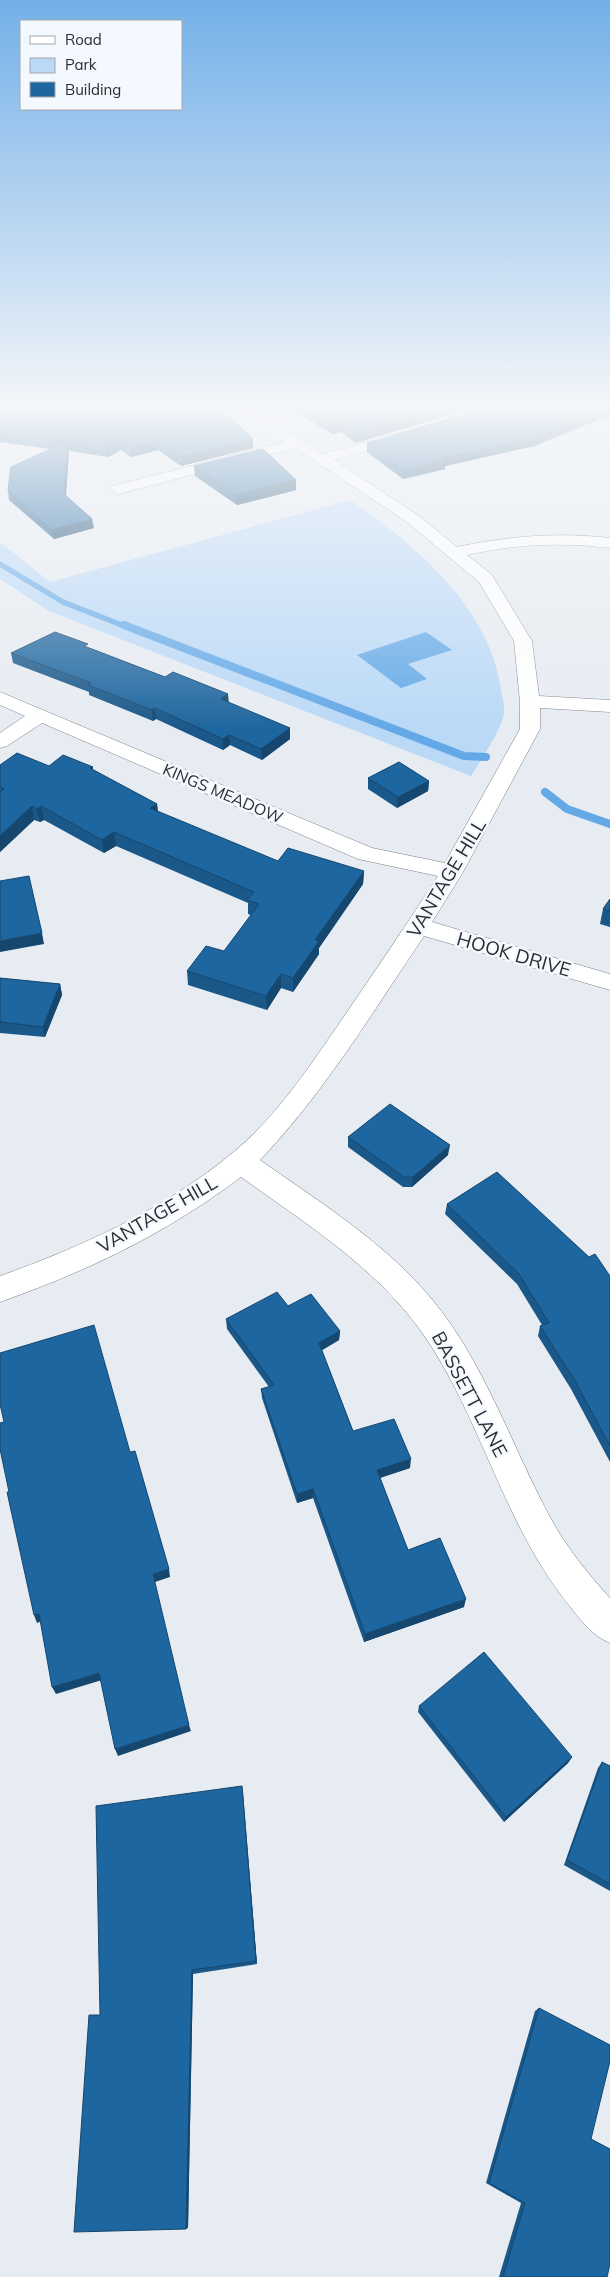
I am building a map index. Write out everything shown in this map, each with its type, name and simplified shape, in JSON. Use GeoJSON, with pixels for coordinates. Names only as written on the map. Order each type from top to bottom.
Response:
{"type":"FeatureCollection","features":[{"type":"Feature","properties":{"kind":"street","name":"VANTAGE HILL"},"geometry":{"type":"LineString","coordinates":[[0,1289],[71,1263],[134,1232],[192,1198],[242,1162],[282,1120],[318,1074],[418,926],[452,872],[530,729],[530,702],[523,641],[486,579],[455,552],[408,516]]}},
{"type":"Feature","properties":{"kind":"street"},"geometry":{"type":"LineString","coordinates":[[455,552],[521,540],[557,538],[610,543]]}},
{"type":"Feature","properties":{"kind":"street","name":"KINGS MEADOW"},"geometry":{"type":"LineString","coordinates":[[0,698],[366,854],[452,872]]}},
{"type":"Feature","properties":{"kind":"street"},"geometry":{"type":"LineString","coordinates":[[530,702],[586,703],[610,706]]}},
{"type":"Feature","properties":{"kind":"street"},"geometry":{"type":"LineString","coordinates":[[0,742],[40,715]]}},
{"type":"Feature","properties":{"kind":"street","name":"HOOK DRIVE"},"geometry":{"type":"LineString","coordinates":[[418,926],[610,982]]}},
{"type":"Feature","properties":{"kind":"street","name":"BASSETT LANE"},"geometry":{"type":"LineString","coordinates":[[242,1162],[359,1247],[409,1294],[431,1320],[451,1350],[540,1533],[565,1571],[610,1625]]}},
{"type":"Feature","properties":{"kind":"green space"},"geometry":{"type":"Polygon","coordinates":[[[291,516],[373,516],[424,558],[446,581],[482,631],[494,659],[504,704],[503,718],[496,735],[471,776],[49,611],[0,579],[0,542],[50,582],[291,516]]]}},
{"type":"Feature","properties":{"kind":"water"},"geometry":{"type":"Polygon","coordinates":[[[426,632],[452,650],[408,664],[427,679],[401,688],[357,655],[426,632]]]}},
{"type":"Feature","properties":{"kind":"building"},"geometry":{"type":"Polygon","coordinates":[[[37,516],[89,516],[92,519],[52,530],[37,516]]]}},
{"type":"Feature","properties":{"kind":"building"},"geometry":{"type":"Polygon","coordinates":[[[55,632],[88,644],[84,646],[165,677],[173,672],[228,694],[221,699],[290,728],[261,749],[229,735],[223,739],[155,708],[152,710],[88,685],[91,683],[11,653],[55,632]]]}},
{"type":"Feature","properties":{"kind":"building"},"geometry":{"type":"Polygon","coordinates":[[[17,753],[49,766],[63,755],[93,767],[90,768],[157,804],[150,808],[278,861],[288,848],[364,871],[315,940],[319,941],[293,978],[281,974],[266,996],[187,971],[206,946],[224,951],[259,904],[247,900],[254,892],[114,832],[102,840],[41,806],[37,809],[32,806],[0,836],[0,792],[4,789],[0,787],[0,765],[17,753]]]}},
{"type":"Feature","properties":{"kind":"building"},"geometry":{"type":"Polygon","coordinates":[[[399,762],[429,781],[398,797],[368,778],[399,762]]]}},
{"type":"Feature","properties":{"kind":"building"},"geometry":{"type":"Polygon","coordinates":[[[29,876],[42,933],[0,941],[0,881],[29,876]]]}},
{"type":"Feature","properties":{"kind":"building"},"geometry":{"type":"Polygon","coordinates":[[[610,899],[610,911],[603,909],[610,899]]]}},
{"type":"Feature","properties":{"kind":"building"},"geometry":{"type":"Polygon","coordinates":[[[0,978],[60,984],[43,1027],[0,1022],[0,978]]]}},
{"type":"Feature","properties":{"kind":"building"},"geometry":{"type":"Polygon","coordinates":[[[390,1104],[450,1145],[413,1177],[404,1177],[348,1137],[390,1104]]]}},
{"type":"Feature","properties":{"kind":"building"},"geometry":{"type":"Polygon","coordinates":[[[497,1172],[589,1257],[595,1254],[610,1276],[610,1446],[574,1379],[540,1326],[549,1323],[519,1274],[447,1204],[497,1172]]]}},
{"type":"Feature","properties":{"kind":"building"},"geometry":{"type":"Polygon","coordinates":[[[277,1292],[288,1306],[311,1294],[340,1331],[319,1343],[353,1431],[394,1419],[411,1459],[377,1470],[408,1550],[440,1538],[466,1599],[365,1634],[313,1489],[297,1494],[261,1389],[274,1385],[226,1319],[277,1292]]]}},
{"type":"Feature","properties":{"kind":"building"},"geometry":{"type":"Polygon","coordinates":[[[94,1325],[130,1452],[135,1451],[169,1569],[153,1574],[189,1725],[115,1749],[99,1673],[52,1687],[39,1614],[34,1615],[7,1492],[9,1492],[0,1449],[0,1423],[4,1422],[0,1404],[0,1353],[94,1325]]]}},
{"type":"Feature","properties":{"kind":"building"},"geometry":{"type":"Polygon","coordinates":[[[484,1652],[572,1757],[506,1817],[419,1706],[484,1652]]]}},
{"type":"Feature","properties":{"kind":"building"},"geometry":{"type":"Polygon","coordinates":[[[602,1762],[610,1766],[610,1884],[567,1860],[602,1762]]]}},
{"type":"Feature","properties":{"kind":"building"},"geometry":{"type":"Polygon","coordinates":[[[242,1786],[256,1961],[192,1970],[186,2229],[74,2232],[89,2015],[100,2015],[96,1806],[242,1786]]]}},
{"type":"Feature","properties":{"kind":"building"},"geometry":{"type":"Polygon","coordinates":[[[539,2008],[610,2045],[610,2061],[591,2139],[610,2149],[610,2264],[607,2277],[503,2277],[525,2203],[489,2183],[539,2008]]]}},
{"type":"Feature","properties":{"kind":"waterway"},"geometry":{"type":"LineString","coordinates":[[0,564],[63,602],[127,627]]}},
{"type":"Feature","properties":{"kind":"waterway"},"geometry":{"type":"LineString","coordinates":[[124,625],[464,756],[486,757]]}},
{"type":"Feature","properties":{"kind":"waterway"},"geometry":{"type":"LineString","coordinates":[[545,792],[567,809],[610,824]]}}]}
